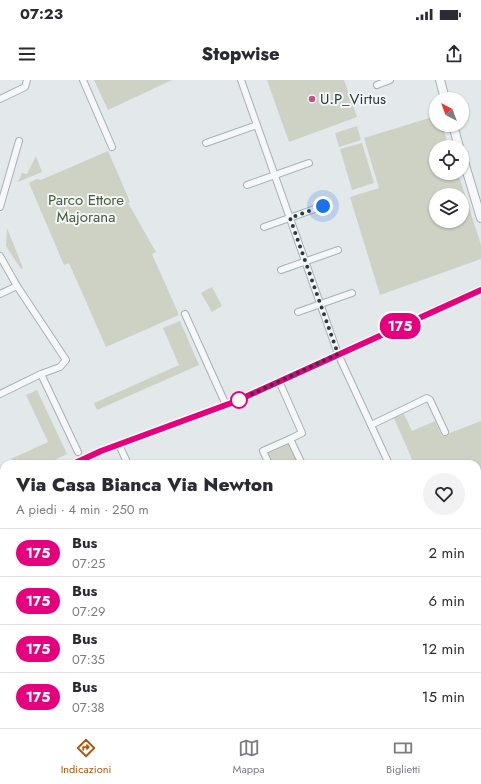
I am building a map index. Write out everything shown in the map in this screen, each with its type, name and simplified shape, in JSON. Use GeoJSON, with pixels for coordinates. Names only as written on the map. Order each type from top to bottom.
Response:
{"type":"FeatureCollection","features":[{"type":"Feature","properties":{"kind":"street"},"geometry":{"type":"LineString","coordinates":[[0,99],[25,87],[27,80]]}},
{"type":"Feature","properties":{"kind":"street"},"geometry":{"type":"LineString","coordinates":[[83,80],[112,147]]}},
{"type":"Feature","properties":{"kind":"street"},"geometry":{"type":"LineString","coordinates":[[241,80],[338,354],[387,460]]}},
{"type":"Feature","properties":{"kind":"street"},"geometry":{"type":"LineString","coordinates":[[377,85],[390,80]]}},
{"type":"Feature","properties":{"kind":"street"},"geometry":{"type":"LineString","coordinates":[[440,80],[443,92]]}},
{"type":"Feature","properties":{"kind":"street"},"geometry":{"type":"LineString","coordinates":[[206,143],[257,125]]}},
{"type":"Feature","properties":{"kind":"street"},"geometry":{"type":"LineString","coordinates":[[0,203],[19,142]]}},
{"type":"Feature","properties":{"kind":"street"},"geometry":{"type":"LineString","coordinates":[[247,185],[309,163]]}},
{"type":"Feature","properties":{"kind":"street"},"geometry":{"type":"LineString","coordinates":[[469,178],[481,217]]}},
{"type":"Feature","properties":{"kind":"street"},"geometry":{"type":"LineString","coordinates":[[264,228],[323,206]]}},
{"type":"Feature","properties":{"kind":"street"},"geometry":{"type":"LineString","coordinates":[[281,270],[338,250]]}},
{"type":"Feature","properties":{"kind":"street"},"geometry":{"type":"LineString","coordinates":[[0,256],[17,286],[64,357],[65,363],[60,368],[42,374],[0,394]]}},
{"type":"Feature","properties":{"kind":"street"},"geometry":{"type":"LineString","coordinates":[[0,294],[17,286]]}},
{"type":"Feature","properties":{"kind":"street"},"geometry":{"type":"LineString","coordinates":[[83,460],[226,405],[481,290]]}},
{"type":"Feature","properties":{"kind":"street"},"geometry":{"type":"LineString","coordinates":[[298,312],[352,293]]}},
{"type":"Feature","properties":{"kind":"street"},"geometry":{"type":"LineString","coordinates":[[185,314],[226,405]]}},
{"type":"Feature","properties":{"kind":"street"},"geometry":{"type":"LineString","coordinates":[[42,374],[78,452]]}},
{"type":"Feature","properties":{"kind":"street"},"geometry":{"type":"LineString","coordinates":[[267,460],[263,451],[302,433],[279,381]]}},
{"type":"Feature","properties":{"kind":"street"},"geometry":{"type":"LineString","coordinates":[[371,425],[427,398],[430,400],[445,432]]}},
{"type":"Feature","properties":{"kind":"street"},"geometry":{"type":"LineString","coordinates":[[290,439],[300,460]]}},
{"type":"Feature","properties":{"kind":"street"},"geometry":{"type":"LineString","coordinates":[[119,445],[126,460]]}},
{"type":"Feature","properties":{"kind":"green space"},"geometry":{"type":"Polygon","coordinates":[[[94,80],[172,80],[108,110],[94,80]]]}},
{"type":"Feature","properties":{"kind":"green space","name":"U.P_Virtus"},"geometry":{"type":"Polygon","coordinates":[[[267,80],[344,80],[357,117],[289,142],[267,80]]]}},
{"type":"Feature","properties":{"kind":"green space"},"geometry":{"type":"Polygon","coordinates":[[[429,118],[429,132],[444,132],[447,140],[429,140],[429,180],[460,180],[463,188],[429,188],[429,228],[469,228],[469,207],[481,245],[481,259],[380,295],[350,197],[379,188],[364,138],[429,118]]]}},
{"type":"Feature","properties":{"kind":"green space"},"geometry":{"type":"Polygon","coordinates":[[[357,126],[361,140],[339,147],[335,133],[357,126]]]}},
{"type":"Feature","properties":{"kind":"green space"},"geometry":{"type":"Polygon","coordinates":[[[362,143],[374,183],[352,190],[340,149],[362,143]]]}},
{"type":"Feature","properties":{"kind":"green space","name":"Parco Ettore Majorana"},"geometry":{"type":"Polygon","coordinates":[[[108,151],[130,202],[128,203],[156,252],[152,254],[179,315],[106,347],[69,263],[64,265],[29,183],[37,179],[41,180],[108,151]]]}},
{"type":"Feature","properties":{"kind":"green space"},"geometry":{"type":"Polygon","coordinates":[[[36,156],[42,172],[18,182],[22,173],[27,174],[36,156]]]}},
{"type":"Feature","properties":{"kind":"green space"},"geometry":{"type":"Polygon","coordinates":[[[7,228],[23,268],[21,269],[6,246],[7,228]]]}},
{"type":"Feature","properties":{"kind":"green space"},"geometry":{"type":"Polygon","coordinates":[[[212,287],[222,306],[212,312],[201,293],[212,287]]]}},
{"type":"Feature","properties":{"kind":"green space"},"geometry":{"type":"Polygon","coordinates":[[[180,321],[199,365],[97,410],[94,403],[179,365],[163,328],[180,321]]]}},
{"type":"Feature","properties":{"kind":"green space"},"geometry":{"type":"Polygon","coordinates":[[[37,390],[67,454],[54,460],[11,460],[48,442],[26,395],[37,390]]]}},
{"type":"Feature","properties":{"kind":"green space"},"geometry":{"type":"Polygon","coordinates":[[[404,414],[412,431],[435,421],[442,436],[481,421],[481,460],[412,460],[394,418],[404,414]]]}},
{"type":"Feature","properties":{"kind":"green space"},"geometry":{"type":"Polygon","coordinates":[[[289,444],[297,460],[270,460],[267,454],[289,444]]]}},
{"type":"Feature","properties":{"kind":"bus line","name":"175"},"geometry":{"type":"LineString","coordinates":[[82,460],[101,451],[234,402],[481,290]]}},
{"type":"Feature","properties":{"kind":"place","name":"U.P_Virtus"},"geometry":{"type":"Point","coordinates":[312,99]}},
{"type":"Feature","properties":{"kind":"route"},"geometry":{"type":"LineString","coordinates":[[239,400],[338,354],[290,218],[323,206]]}}]}
